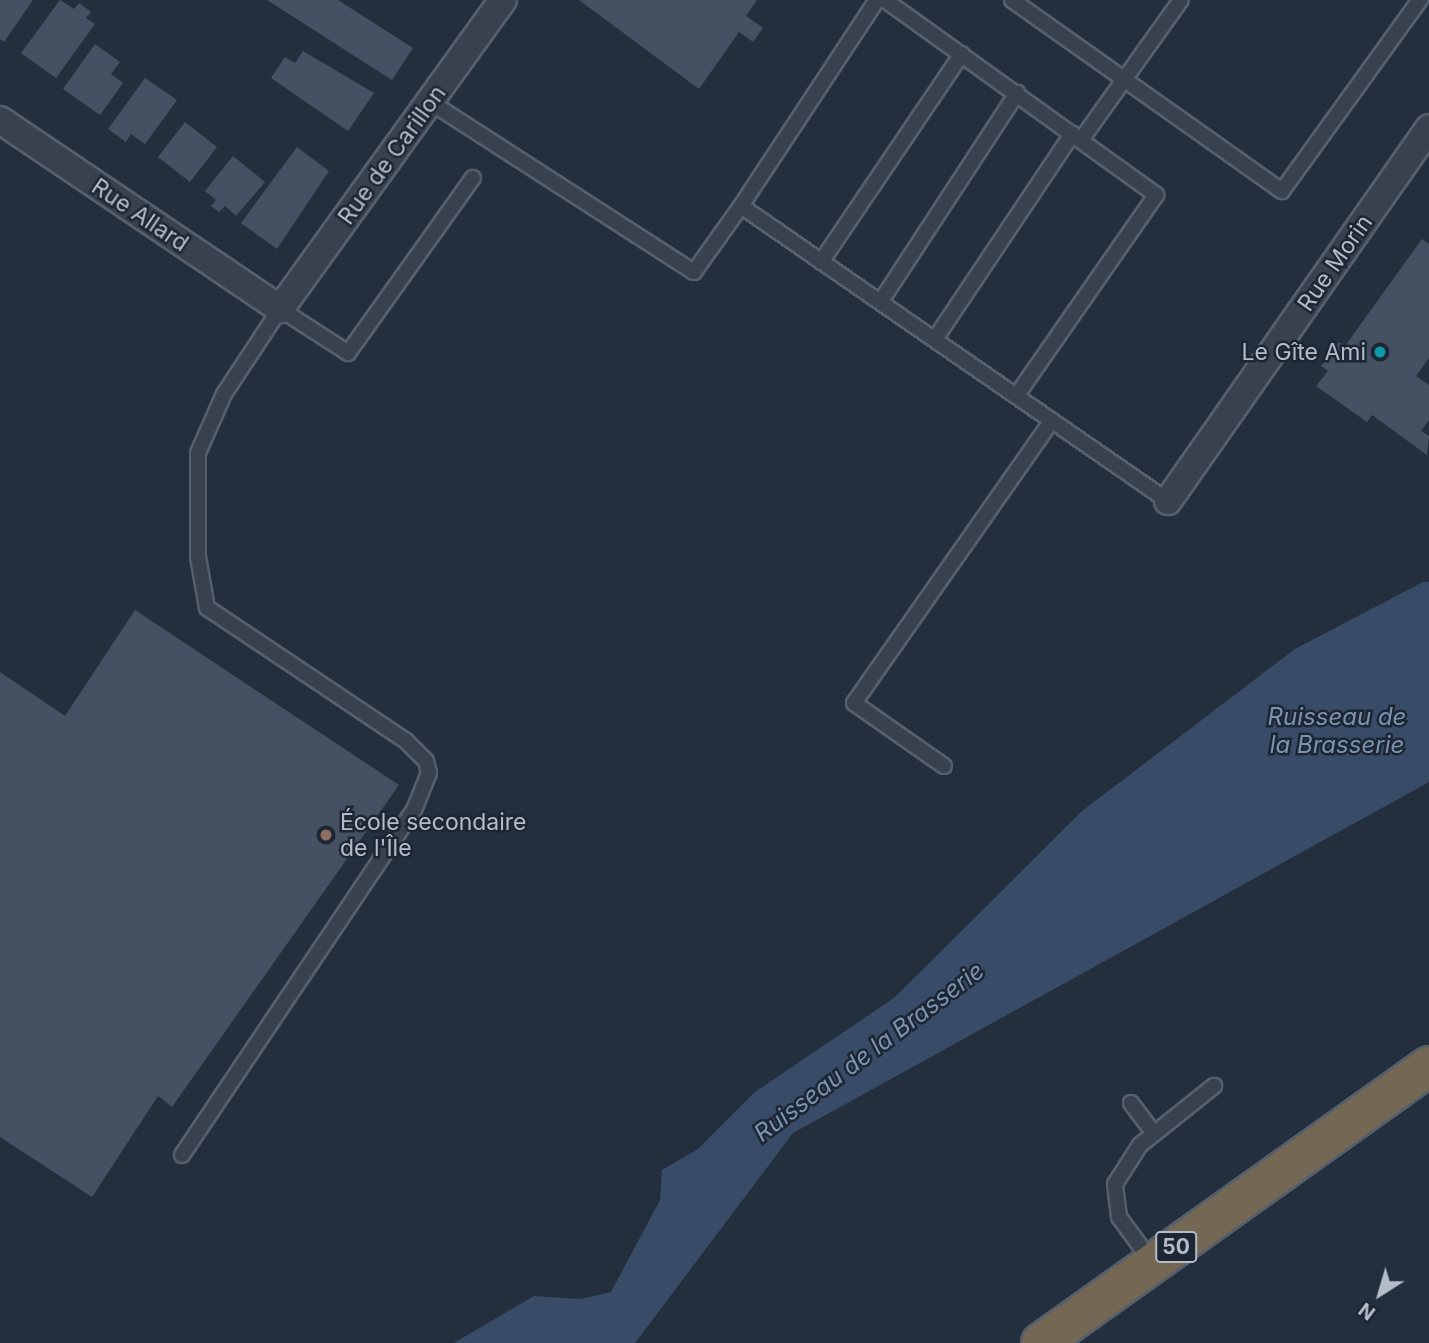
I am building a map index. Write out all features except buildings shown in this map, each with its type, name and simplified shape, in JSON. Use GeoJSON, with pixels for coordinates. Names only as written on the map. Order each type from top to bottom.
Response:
{"type":"FeatureCollection","features":[{"type":"Feature","properties":{"kind":"highway"},"geometry":{"type":"LineString","coordinates":[[1311,1151],[1429,1049]]}},
{"type":"Feature","properties":{"kind":"highway","name":"50"},"geometry":{"type":"LineString","coordinates":[[1041,1343],[1429,1066]]}},
{"type":"Feature","properties":{"kind":"street","name":"Rue de Carillon"},"geometry":{"type":"LineString","coordinates":[[280,309],[503,0]]}},
{"type":"Feature","properties":{"kind":"street","name":"Rue Allard"},"geometry":{"type":"LineString","coordinates":[[0,120],[280,309]]}},
{"type":"Feature","properties":{"kind":"street","name":"Rue Morin"},"geometry":{"type":"LineString","coordinates":[[1168,501],[1429,128]]}},
{"type":"Feature","properties":{"kind":"lane"},"geometry":{"type":"LineString","coordinates":[[429,102],[694,272],[741,206],[877,0]]}},
{"type":"Feature","properties":{"kind":"lane"},"geometry":{"type":"LineString","coordinates":[[885,0],[1156,195],[1017,395]]}},
{"type":"Feature","properties":{"kind":"lane"},"geometry":{"type":"LineString","coordinates":[[1012,0],[1282,191],[1420,0]]}},
{"type":"Feature","properties":{"kind":"lane"},"geometry":{"type":"LineString","coordinates":[[935,339],[1076,137],[1124,79],[1181,0]]}},
{"type":"Feature","properties":{"kind":"lane"},"geometry":{"type":"LineString","coordinates":[[821,262],[962,54]]}},
{"type":"Feature","properties":{"kind":"lane"},"geometry":{"type":"LineString","coordinates":[[881,301],[1017,93]]}},
{"type":"Feature","properties":{"kind":"lane"},"geometry":{"type":"LineString","coordinates":[[182,1154],[428,786],[426,761],[418,751],[215,618],[202,597],[198,453],[219,403],[280,309],[348,353],[473,178]]}},
{"type":"Feature","properties":{"kind":"lane"},"geometry":{"type":"LineString","coordinates":[[741,206],[1168,501]]}},
{"type":"Feature","properties":{"kind":"lane"},"geometry":{"type":"LineString","coordinates":[[944,766],[854,703],[1052,420]]}},
{"type":"Feature","properties":{"kind":"lane"},"geometry":{"type":"LineString","coordinates":[[1153,1263],[1119,1217],[1114,1196],[1121,1170],[1154,1133],[1214,1086]]}},
{"type":"Feature","properties":{"kind":"lane"},"geometry":{"type":"LineString","coordinates":[[1131,1102],[1154,1133]]}},
{"type":"Feature","properties":{"kind":"water","name":"Ruisseau de la Brasserie"},"geometry":{"type":"Polygon","coordinates":[[[1423,582],[1429,582],[1429,782],[793,1133],[635,1343],[454,1343],[534,1296],[581,1299],[611,1292],[660,1200],[662,1170],[698,1149],[755,1092],[894,998],[1082,811],[1295,649],[1423,582]]]}},
{"type":"Feature","properties":{"kind":"place","name":"Le Gîte Ami"},"geometry":{"type":"Point","coordinates":[1380,352]}},
{"type":"Feature","properties":{"kind":"place","name":"École secondaire de l'Île"},"geometry":{"type":"Point","coordinates":[326,835]}}]}
